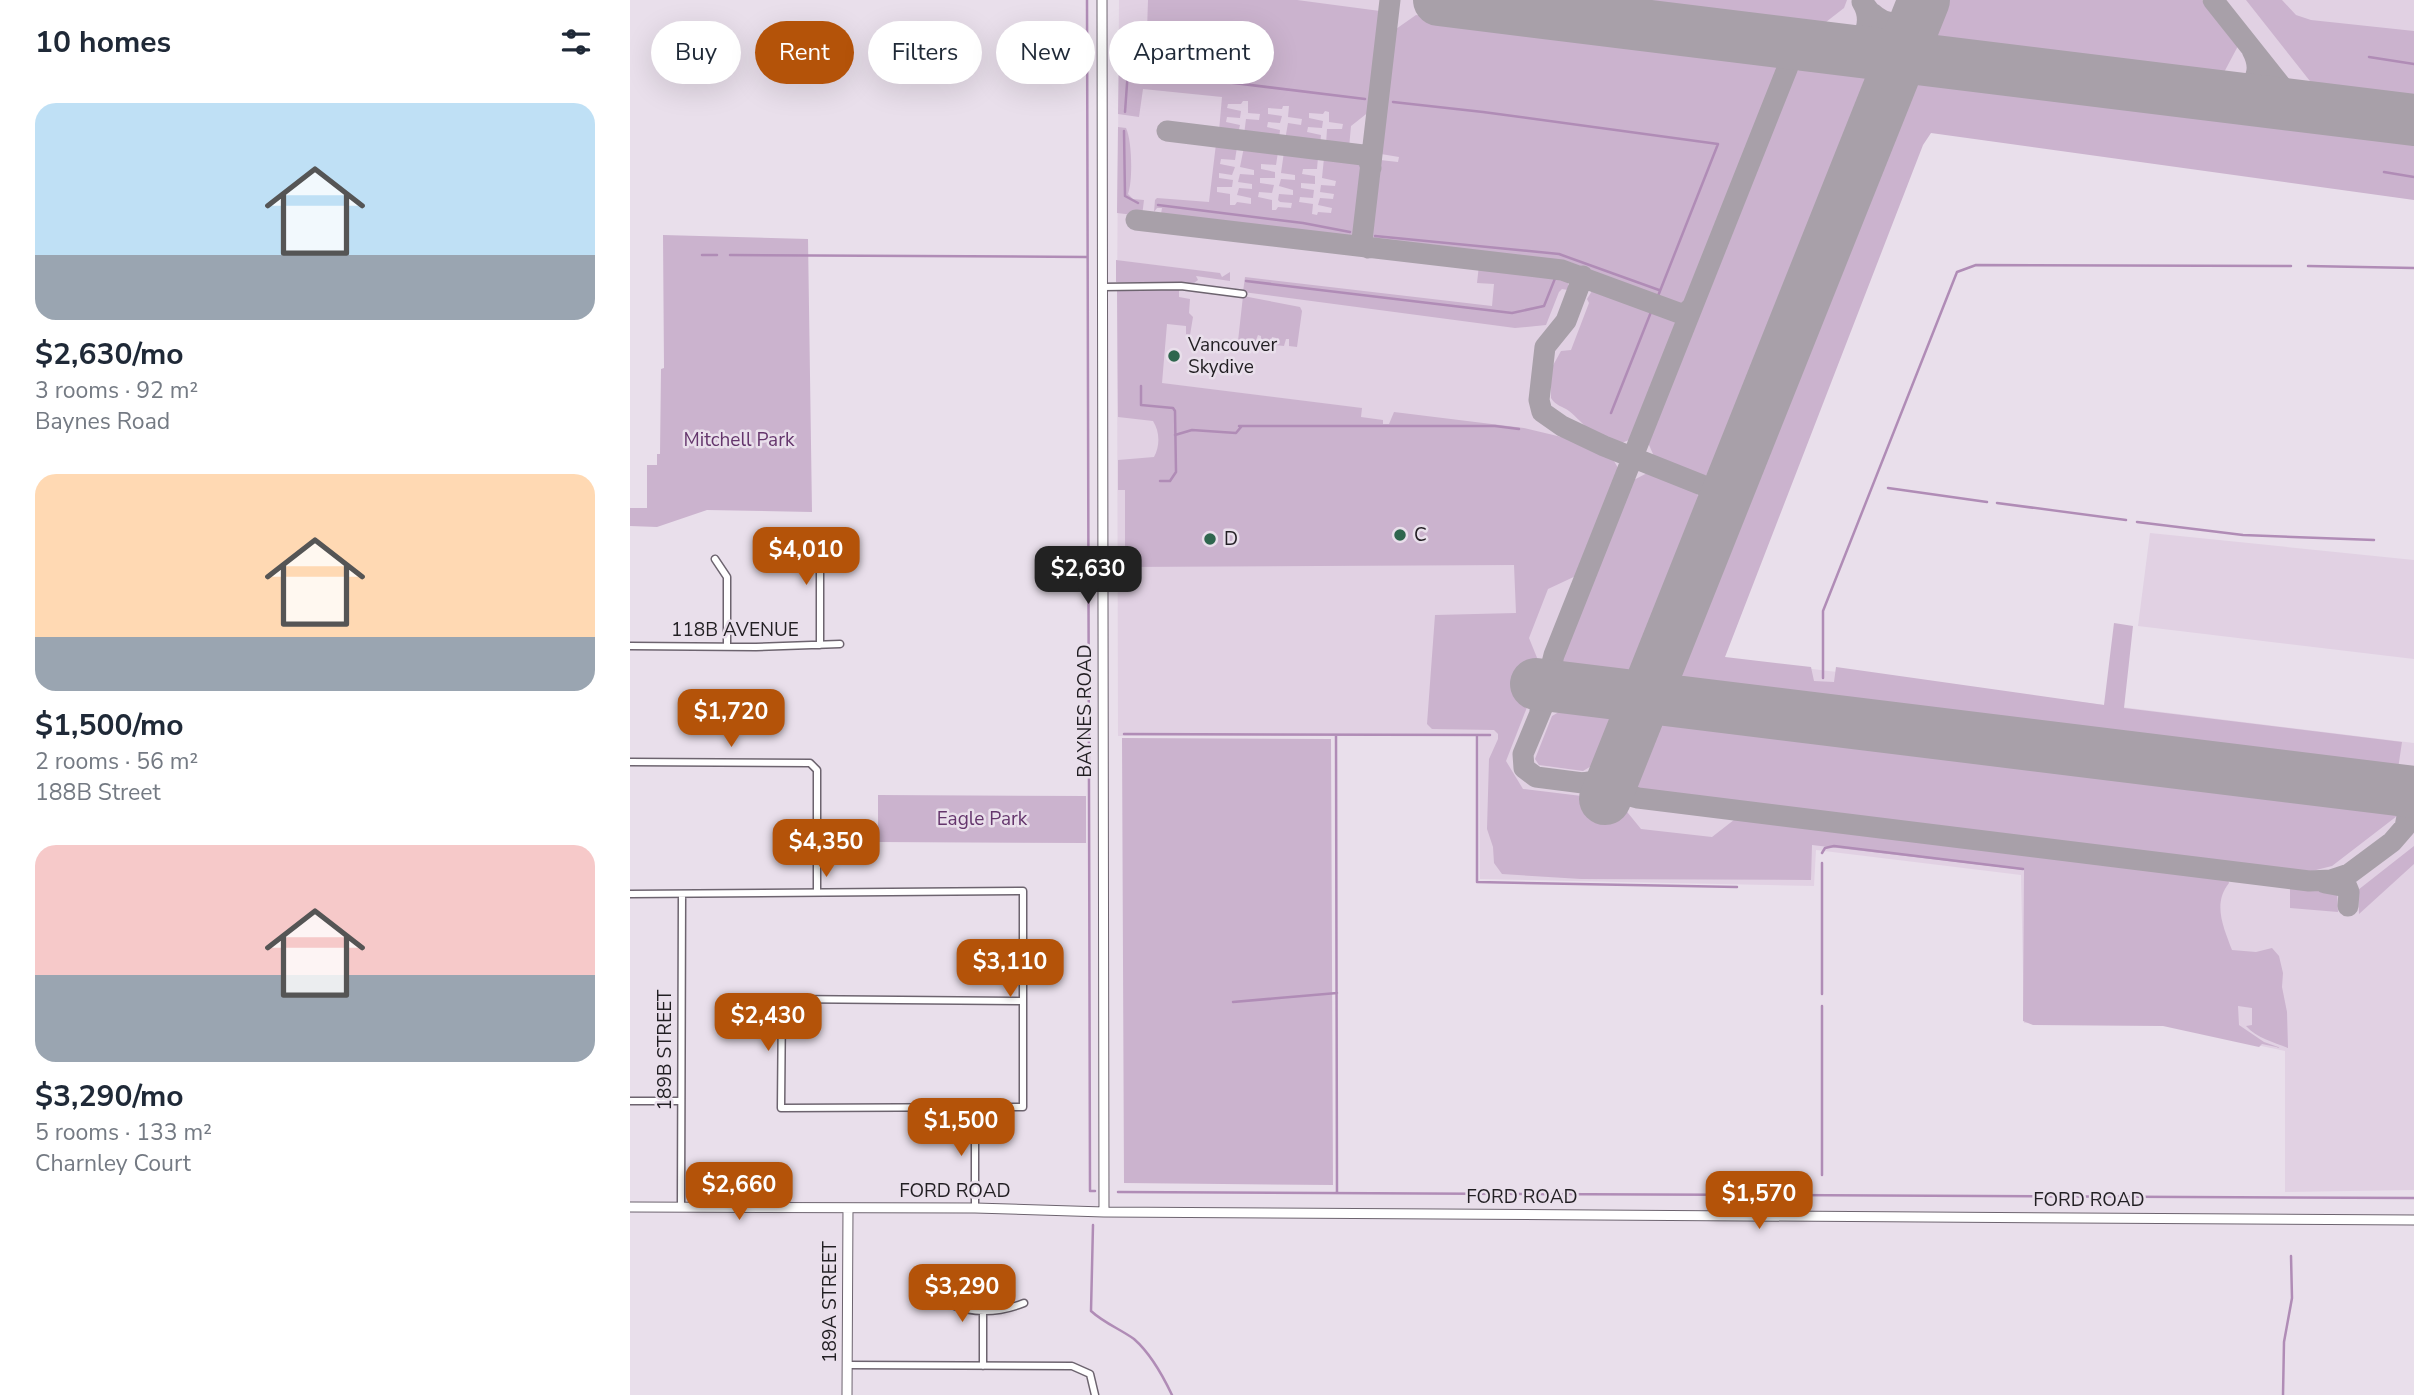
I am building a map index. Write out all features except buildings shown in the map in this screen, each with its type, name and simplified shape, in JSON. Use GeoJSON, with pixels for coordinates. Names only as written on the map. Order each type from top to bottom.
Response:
{"type":"FeatureCollection","features":[{"type":"Feature","properties":{"kind":"main road","name":"BAYNES ROAD"},"geometry":{"type":"LineString","coordinates":[[1102,0],[1104,1212]]}},
{"type":"Feature","properties":{"kind":"main road","name":"FORD ROAD"},"geometry":{"type":"LineString","coordinates":[[630,1207],[2414,1220]]}},
{"type":"Feature","properties":{"kind":"main road","name":"189A STREET"},"geometry":{"type":"LineString","coordinates":[[847,1395],[848,1208]]}},
{"type":"Feature","properties":{"kind":"street"},"geometry":{"type":"LineString","coordinates":[[1102,287],[1188,286],[1243,294]]}},
{"type":"Feature","properties":{"kind":"street"},"geometry":{"type":"LineString","coordinates":[[820,645],[820,566],[835,542]]}},
{"type":"Feature","properties":{"kind":"street"},"geometry":{"type":"LineString","coordinates":[[715,559],[727,577],[727,647]]}},
{"type":"Feature","properties":{"kind":"street","name":"118B AVENUE"},"geometry":{"type":"LineString","coordinates":[[630,646],[840,644]]}},
{"type":"Feature","properties":{"kind":"street"},"geometry":{"type":"LineString","coordinates":[[630,762],[810,763],[817,770],[817,892]]}},
{"type":"Feature","properties":{"kind":"street"},"geometry":{"type":"LineString","coordinates":[[630,894],[1023,891],[1023,1001],[1023,1107],[780,1108],[782,999],[1023,1001]]}},
{"type":"Feature","properties":{"kind":"street","name":"189B STREET"},"geometry":{"type":"LineString","coordinates":[[681,1208],[682,894]]}},
{"type":"Feature","properties":{"kind":"street"},"geometry":{"type":"LineString","coordinates":[[630,1101],[680,1101]]}},
{"type":"Feature","properties":{"kind":"street"},"geometry":{"type":"LineString","coordinates":[[975,1108],[975,1208]]}},
{"type":"Feature","properties":{"kind":"street"},"geometry":{"type":"LineString","coordinates":[[949,1304],[965,1310],[983,1311],[1007,1310],[1024,1303]]}},
{"type":"Feature","properties":{"kind":"street"},"geometry":{"type":"LineString","coordinates":[[983,1311],[983,1366]]}},
{"type":"Feature","properties":{"kind":"street"},"geometry":{"type":"LineString","coordinates":[[847,1365],[1072,1366],[1090,1374],[1096,1395]]}},
{"type":"Feature","properties":{"kind":"shaded area"},"geometry":{"type":"Polygon","coordinates":[[[1119,0],[2414,0],[2414,199],[1926,131],[1724,658],[2414,743],[2414,1190],[2285,1192],[2285,1051],[2163,1025],[2024,1023],[2021,875],[1816,850],[1814,886],[1480,879],[1479,736],[1118,736],[1118,84],[1274,84],[1274,21],[1119,21],[1119,0]]]}},
{"type":"Feature","properties":{"kind":"shaded area"},"geometry":{"type":"Polygon","coordinates":[[[2150,533],[2414,560],[2414,659],[2138,626],[2150,533]]]}},
{"type":"Feature","properties":{"kind":"green space"},"geometry":{"type":"Polygon","coordinates":[[[1148,0],[1297,0],[1380,11],[1370,111],[1351,126],[1349,148],[1326,145],[1327,129],[1342,129],[1343,124],[1329,122],[1329,112],[1325,111],[1323,114],[1309,113],[1309,118],[1323,121],[1322,128],[1308,127],[1307,132],[1321,135],[1320,144],[1285,140],[1288,123],[1301,125],[1302,119],[1288,117],[1289,106],[1283,106],[1282,109],[1268,108],[1268,114],[1282,116],[1280,123],[1268,122],[1267,127],[1280,130],[1279,139],[1244,135],[1246,119],[1259,120],[1260,114],[1248,113],[1248,101],[1228,104],[1227,108],[1241,111],[1240,118],[1227,117],[1226,122],[1240,125],[1238,134],[1219,131],[1222,97],[1143,89],[1139,117],[1118,114],[1118,84],[1274,84],[1274,21],[1147,21],[1148,0]]]}},
{"type":"Feature","properties":{"kind":"green space"},"geometry":{"type":"Polygon","coordinates":[[[1584,0],[1847,0],[1844,8],[1817,29],[1584,0]]]}},
{"type":"Feature","properties":{"kind":"green space"},"geometry":{"type":"Polygon","coordinates":[[[1938,0],[2202,0],[2238,46],[2221,78],[1921,41],[1938,0]]]}},
{"type":"Feature","properties":{"kind":"green space"},"geometry":{"type":"Polygon","coordinates":[[[2246,0],[2282,0],[2296,15],[2311,20],[2414,31],[2414,102],[2317,90],[2246,0]]]}},
{"type":"Feature","properties":{"kind":"green space"},"geometry":{"type":"Polygon","coordinates":[[[1416,15],[1774,59],[1780,73],[1687,306],[1674,306],[1570,267],[1471,256],[1471,251],[1372,240],[1380,160],[1398,162],[1399,157],[1381,154],[1396,29],[1416,15]]]}},
{"type":"Feature","properties":{"kind":"green space"},"geometry":{"type":"Polygon","coordinates":[[[1809,63],[1872,71],[1877,81],[1723,468],[1699,478],[1656,461],[1646,438],[1789,77],[1809,63]]]}},
{"type":"Feature","properties":{"kind":"green space"},"geometry":{"type":"Polygon","coordinates":[[[1915,76],[2414,137],[2414,200],[1931,133],[1923,145],[1725,657],[1811,667],[1814,681],[1834,682],[1836,667],[2104,705],[2114,623],[2133,626],[2124,708],[2402,742],[2397,776],[1665,686],[1905,84],[1915,76]]]}},
{"type":"Feature","properties":{"kind":"green space"},"geometry":{"type":"Polygon","coordinates":[[[1118,127],[1126,128],[1128,134],[1131,171],[1128,194],[1133,199],[1144,200],[1142,216],[1117,213],[1118,127]]]}},
{"type":"Feature","properties":{"kind":"green space"},"geometry":{"type":"Polygon","coordinates":[[[1216,144],[1237,147],[1235,160],[1221,159],[1220,164],[1235,167],[1232,175],[1219,173],[1219,178],[1233,180],[1232,187],[1217,187],[1217,192],[1230,194],[1230,205],[1237,202],[1251,204],[1251,198],[1237,195],[1239,188],[1252,189],[1252,184],[1238,182],[1240,174],[1254,175],[1254,170],[1240,167],[1244,147],[1278,152],[1276,165],[1261,164],[1261,169],[1275,172],[1275,178],[1260,178],[1260,183],[1274,185],[1272,193],[1259,192],[1258,197],[1272,200],[1272,210],[1278,207],[1291,208],[1292,203],[1278,200],[1279,194],[1293,195],[1293,190],[1279,186],[1281,179],[1295,180],[1295,175],[1281,173],[1284,152],[1318,157],[1317,169],[1303,169],[1302,174],[1315,176],[1315,184],[1301,183],[1301,188],[1314,190],[1313,198],[1300,197],[1299,202],[1313,204],[1312,214],[1317,215],[1318,212],[1331,213],[1332,208],[1318,205],[1320,198],[1333,199],[1334,194],[1320,192],[1321,185],[1335,186],[1336,181],[1322,178],[1324,158],[1362,162],[1354,234],[1351,237],[1161,214],[1162,208],[1157,208],[1154,212],[1157,198],[1209,202],[1216,144]]]}},
{"type":"Feature","properties":{"kind":"green space","name":"Mitchell Park"},"geometry":{"type":"Polygon","coordinates":[[[663,235],[808,239],[812,512],[707,510],[657,527],[630,526],[630,508],[647,508],[647,465],[657,465],[657,454],[660,454],[661,369],[664,368],[663,235]]]}},
{"type":"Feature","properties":{"kind":"green space"},"geometry":{"type":"Polygon","coordinates":[[[1116,260],[1220,273],[1222,277],[1230,272],[1230,281],[1196,276],[1198,280],[1194,283],[1116,282],[1116,260]]]}},
{"type":"Feature","properties":{"kind":"green space"},"geometry":{"type":"Polygon","coordinates":[[[1479,265],[1568,275],[1568,290],[1562,289],[1559,292],[1546,325],[1515,328],[1243,292],[1245,277],[1492,306],[1494,284],[1477,283],[1479,265]]]}},
{"type":"Feature","properties":{"kind":"green space"},"geometry":{"type":"Polygon","coordinates":[[[1595,286],[1668,313],[1679,323],[1636,435],[1626,442],[1616,444],[1599,438],[1551,398],[1551,369],[1561,351],[1571,350],[1589,303],[1587,299],[1595,286]]]}},
{"type":"Feature","properties":{"kind":"green space"},"geometry":{"type":"Polygon","coordinates":[[[1179,289],[1179,297],[1190,299],[1189,313],[1193,317],[1190,335],[1186,334],[1186,326],[1167,324],[1162,383],[1362,408],[1361,417],[1383,420],[1383,424],[1389,424],[1394,412],[1524,428],[1603,450],[1614,461],[1621,473],[1580,574],[1548,589],[1529,638],[1542,670],[1534,670],[1531,697],[1506,761],[1523,789],[1590,797],[1616,808],[1619,802],[1641,829],[1712,837],[1739,816],[2227,876],[2229,883],[2221,899],[2220,908],[2232,950],[2256,952],[2272,948],[2279,956],[2287,1012],[2288,1048],[2250,1030],[2246,1026],[2252,1025],[2252,1008],[2238,1006],[2239,1025],[2264,1042],[2281,1048],[2262,1044],[2259,1047],[2163,1026],[2033,1025],[2023,1021],[2024,870],[1812,845],[1811,880],[1581,879],[1502,874],[1494,863],[1493,847],[1487,829],[1489,759],[1498,734],[1494,730],[1432,729],[1427,724],[1435,615],[1516,613],[1514,565],[1125,567],[1125,490],[1118,490],[1118,460],[1154,457],[1158,439],[1153,421],[1118,417],[1117,290],[1179,289]]]}},
{"type":"Feature","properties":{"kind":"green space"},"geometry":{"type":"Polygon","coordinates":[[[1243,296],[1300,307],[1302,311],[1297,347],[1289,346],[1289,339],[1286,339],[1284,346],[1275,345],[1276,338],[1272,337],[1271,345],[1261,343],[1261,336],[1258,335],[1255,343],[1238,341],[1243,296]]]}},
{"type":"Feature","properties":{"kind":"green space"},"geometry":{"type":"Polygon","coordinates":[[[1651,471],[1695,489],[1705,512],[1637,683],[1569,673],[1559,655],[1628,483],[1651,471]]]}},
{"type":"Feature","properties":{"kind":"green space"},"geometry":{"type":"Polygon","coordinates":[[[1576,702],[1627,708],[1608,756],[1583,771],[1539,765],[1535,759],[1552,716],[1576,702]]]}},
{"type":"Feature","properties":{"kind":"green space"},"geometry":{"type":"Polygon","coordinates":[[[1655,711],[2392,802],[2397,816],[2332,866],[2300,874],[1641,793],[1630,775],[1655,711]]]}},
{"type":"Feature","properties":{"kind":"green space"},"geometry":{"type":"Polygon","coordinates":[[[1122,738],[1331,739],[1333,1185],[1124,1183],[1122,738]]]}},
{"type":"Feature","properties":{"kind":"green space","name":"Eagle Park"},"geometry":{"type":"Polygon","coordinates":[[[878,795],[1086,796],[1086,843],[878,842],[878,795]]]}},
{"type":"Feature","properties":{"kind":"green space"},"geometry":{"type":"Polygon","coordinates":[[[2414,846],[2414,864],[2359,914],[2358,890],[2414,846]]]}},
{"type":"Feature","properties":{"kind":"green space"},"geometry":{"type":"Polygon","coordinates":[[[2293,884],[2337,889],[2338,912],[2290,908],[2290,888],[2293,884]]]}},
{"type":"Feature","properties":{"kind":"waterway"},"geometry":{"type":"LineString","coordinates":[[1087,0],[1090,1191],[1095,1191]]}},
{"type":"Feature","properties":{"kind":"waterway"},"geometry":{"type":"LineString","coordinates":[[2369,57],[2414,64]]}},
{"type":"Feature","properties":{"kind":"waterway"},"geometry":{"type":"LineString","coordinates":[[1125,112],[1128,70],[1365,99]]}},
{"type":"Feature","properties":{"kind":"waterway"},"geometry":{"type":"LineString","coordinates":[[1393,102],[1718,144],[1658,296]]}},
{"type":"Feature","properties":{"kind":"waterway"},"geometry":{"type":"LineString","coordinates":[[1124,131],[1125,196],[1138,203]]}},
{"type":"Feature","properties":{"kind":"waterway"},"geometry":{"type":"LineString","coordinates":[[2384,172],[2414,177]]}},
{"type":"Feature","properties":{"kind":"waterway"},"geometry":{"type":"LineString","coordinates":[[1158,205],[1303,223],[1350,232]]}},
{"type":"Feature","properties":{"kind":"waterway"},"geometry":{"type":"LineString","coordinates":[[1375,236],[1559,254],[1659,290]]}},
{"type":"Feature","properties":{"kind":"waterway"},"geometry":{"type":"LineString","coordinates":[[702,255],[717,255]]}},
{"type":"Feature","properties":{"kind":"waterway"},"geometry":{"type":"LineString","coordinates":[[730,255],[1087,257]]}},
{"type":"Feature","properties":{"kind":"waterway"},"geometry":{"type":"LineString","coordinates":[[1823,678],[1823,611],[1957,272],[1976,265],[2291,266]]}},
{"type":"Feature","properties":{"kind":"waterway"},"geometry":{"type":"LineString","coordinates":[[2308,266],[2414,268]]}},
{"type":"Feature","properties":{"kind":"waterway"},"geometry":{"type":"LineString","coordinates":[[1246,281],[1512,313],[1544,306],[1556,276]]}},
{"type":"Feature","properties":{"kind":"waterway"},"geometry":{"type":"LineString","coordinates":[[1611,413],[1651,312]]}},
{"type":"Feature","properties":{"kind":"waterway"},"geometry":{"type":"LineString","coordinates":[[1141,386],[1141,405],[1173,408],[1175,411],[1176,472],[1170,481],[1160,481]]}},
{"type":"Feature","properties":{"kind":"waterway"},"geometry":{"type":"LineString","coordinates":[[1239,426],[1495,426],[1519,429]]}},
{"type":"Feature","properties":{"kind":"waterway"},"geometry":{"type":"LineString","coordinates":[[1175,435],[1192,430],[1236,433],[1241,427]]}},
{"type":"Feature","properties":{"kind":"waterway"},"geometry":{"type":"LineString","coordinates":[[1888,488],[1987,502]]}},
{"type":"Feature","properties":{"kind":"waterway"},"geometry":{"type":"LineString","coordinates":[[1997,503],[2126,520]]}},
{"type":"Feature","properties":{"kind":"waterway"},"geometry":{"type":"LineString","coordinates":[[2137,522],[2243,535],[2374,540]]}},
{"type":"Feature","properties":{"kind":"waterway"},"geometry":{"type":"LineString","coordinates":[[1124,734],[1490,735]]}},
{"type":"Feature","properties":{"kind":"waterway"},"geometry":{"type":"LineString","coordinates":[[1336,735],[1337,1193]]}},
{"type":"Feature","properties":{"kind":"waterway"},"geometry":{"type":"LineString","coordinates":[[1477,736],[1477,882],[1737,887]]}},
{"type":"Feature","properties":{"kind":"waterway"},"geometry":{"type":"LineString","coordinates":[[1822,853],[1825,848],[1834,846],[2023,869]]}},
{"type":"Feature","properties":{"kind":"waterway"},"geometry":{"type":"LineString","coordinates":[[1822,863],[1822,994]]}},
{"type":"Feature","properties":{"kind":"waterway"},"geometry":{"type":"LineString","coordinates":[[1233,1002],[1337,993]]}},
{"type":"Feature","properties":{"kind":"waterway"},"geometry":{"type":"LineString","coordinates":[[1822,1006],[1822,1175]]}},
{"type":"Feature","properties":{"kind":"waterway"},"geometry":{"type":"LineString","coordinates":[[1118,1192],[2414,1198]]}},
{"type":"Feature","properties":{"kind":"waterway"},"geometry":{"type":"LineString","coordinates":[[1093,1225],[1091,1311],[1140,1345],[1156,1365],[1172,1395]]}},
{"type":"Feature","properties":{"kind":"waterway"},"geometry":{"type":"LineString","coordinates":[[2283,1395],[2284,1342],[2292,1298],[2291,1256]]}},
{"type":"Feature","properties":{"kind":"taxiway"},"geometry":{"type":"LineString","coordinates":[[1368,248],[1362,240],[1390,0]]}},
{"type":"Feature","properties":{"kind":"taxiway"},"geometry":{"type":"LineString","coordinates":[[2213,0],[2287,93],[2305,104],[2327,109]]}},
{"type":"Feature","properties":{"kind":"taxiway"},"geometry":{"type":"LineString","coordinates":[[1540,711],[1554,655],[1789,64],[1796,55],[1806,49],[1848,46],[1861,38],[1867,25],[1867,15],[1862,2]]}},
{"type":"Feature","properties":{"kind":"taxiway"},"geometry":{"type":"LineString","coordinates":[[1872,13],[1886,22],[1900,22],[1912,16],[1923,3]]}},
{"type":"Feature","properties":{"kind":"taxiway"},"geometry":{"type":"LineString","coordinates":[[1864,4],[1901,47],[1921,58],[1934,61]]}},
{"type":"Feature","properties":{"kind":"taxiway"},"geometry":{"type":"LineString","coordinates":[[1887,36],[1894,61],[1889,88]]}},
{"type":"Feature","properties":{"kind":"taxiway"},"geometry":{"type":"LineString","coordinates":[[2217,95],[2236,93],[2251,84],[2257,70],[2252,50]]}},
{"type":"Feature","properties":{"kind":"taxiway"},"geometry":{"type":"LineString","coordinates":[[1167,131],[1363,155],[1368,159],[1371,168]]}},
{"type":"Feature","properties":{"kind":"taxiway"},"geometry":{"type":"LineString","coordinates":[[1136,220],[1562,270],[1679,313],[1686,313],[1692,307]]}},
{"type":"Feature","properties":{"kind":"taxiway"},"geometry":{"type":"LineString","coordinates":[[1583,276],[1566,321],[1545,347],[1539,400],[1542,412],[1562,426],[1604,446],[1727,495]]}},
{"type":"Feature","properties":{"kind":"taxiway"},"geometry":{"type":"LineString","coordinates":[[1581,689],[1556,695],[1543,706],[1523,754],[1524,768],[1536,777],[1583,783],[1638,798],[2309,881],[2331,880],[2349,874],[2392,842],[2405,827],[2410,801],[2404,792],[2395,789]]}},
{"type":"Feature","properties":{"kind":"taxiway"},"geometry":{"type":"LineString","coordinates":[[1582,783],[1605,777],[1621,760]]}},
{"type":"Feature","properties":{"kind":"taxiway"},"geometry":{"type":"LineString","coordinates":[[2325,883],[2347,887],[2348,906]]}},
{"type":"Feature","properties":{"kind":"runway"},"geometry":{"type":"LineString","coordinates":[[1439,0],[2414,120]]}},
{"type":"Feature","properties":{"kind":"runway"},"geometry":{"type":"LineString","coordinates":[[1605,799],[1924,0]]}},
{"type":"Feature","properties":{"kind":"runway"},"geometry":{"type":"LineString","coordinates":[[1536,684],[2414,792]]}},
{"type":"Feature","properties":{"kind":"place","name":"Vancouver Skydive"},"geometry":{"type":"Point","coordinates":[1174,356]}},
{"type":"Feature","properties":{"kind":"place","name":"C"},"geometry":{"type":"Point","coordinates":[1400,535]}},
{"type":"Feature","properties":{"kind":"place","name":"D"},"geometry":{"type":"Point","coordinates":[1210,539]}}]}
